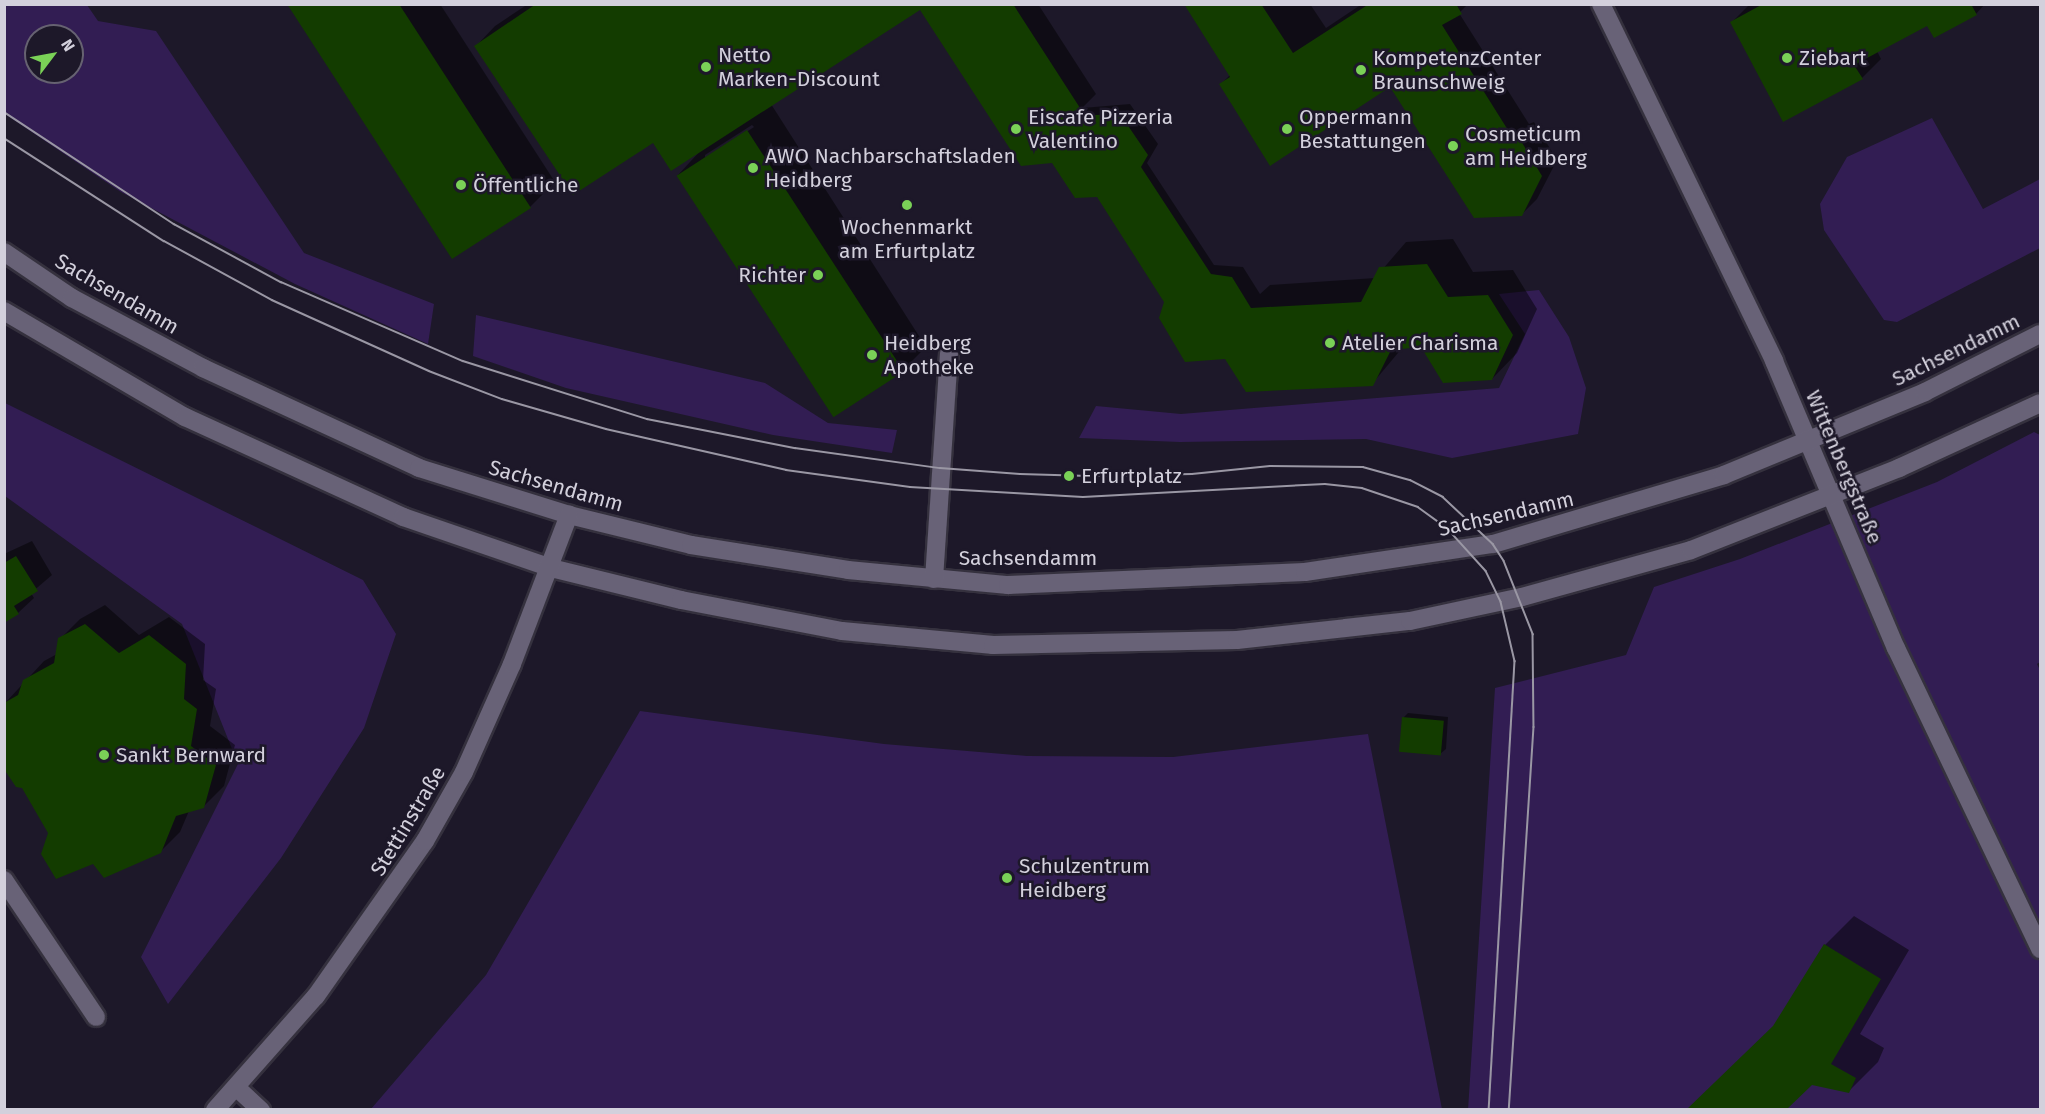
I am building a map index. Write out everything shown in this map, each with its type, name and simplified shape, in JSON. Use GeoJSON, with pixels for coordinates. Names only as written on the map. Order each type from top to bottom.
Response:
{"type":"FeatureCollection","features":[{"type":"Feature","properties":{"kind":"street","name":"Wittenbergstraße"},"geometry":{"type":"LineString","coordinates":[[1601,4],[1774,361],[1896,648],[2040,949]]}},
{"type":"Feature","properties":{"kind":"street","name":"Sachsendamm"},"geometry":{"type":"LineString","coordinates":[[4,252],[72,298],[203,368],[419,468],[569,515],[735,553],[934,579],[1008,585],[1305,572],[1470,549],[1672,494],[1810,442],[1984,366],[2040,334]]}},
{"type":"Feature","properties":{"kind":"street"},"geometry":{"type":"LineString","coordinates":[[4,311],[185,417],[404,517],[551,568],[681,600],[866,634],[993,645],[1237,640],[1410,621],[1605,576],[1691,550],[1947,448],[2040,403]]}},
{"type":"Feature","properties":{"kind":"street"},"geometry":{"type":"LineString","coordinates":[[934,579],[949,353]]}},
{"type":"Feature","properties":{"kind":"street","name":"Stettinstraße"},"geometry":{"type":"LineString","coordinates":[[215,1110],[237,1088],[316,996],[425,842],[464,772],[551,568],[569,515]]}},
{"type":"Feature","properties":{"kind":"street"},"geometry":{"type":"LineString","coordinates":[[4,880],[96,1017]]}},
{"type":"Feature","properties":{"kind":"street"},"geometry":{"type":"LineString","coordinates":[[237,1088],[261,1110]]}},
{"type":"Feature","properties":{"kind":"shaded area"},"geometry":{"type":"Polygon","coordinates":[[[4,5],[87,5],[98,21],[156,31],[304,253],[434,304],[428,344],[295,284],[121,192],[5,114],[4,5]]]}},
{"type":"Feature","properties":{"kind":"shaded area"},"geometry":{"type":"Polygon","coordinates":[[[1932,118],[1983,209],[2040,179],[2040,248],[1897,322],[1884,320],[1824,230],[1820,204],[1847,157],[1932,118]]]}},
{"type":"Feature","properties":{"kind":"shaded area"},"geometry":{"type":"Polygon","coordinates":[[[1539,290],[1569,337],[1586,388],[1578,434],[1452,458],[1366,439],[1180,442],[1079,438],[1096,406],[1181,414],[1499,388],[1525,334],[1499,294],[1539,290]]]}},
{"type":"Feature","properties":{"kind":"shaded area"},"geometry":{"type":"Polygon","coordinates":[[[476,315],[765,383],[828,423],[897,430],[892,453],[773,435],[566,388],[473,356],[476,315]]]}},
{"type":"Feature","properties":{"kind":"shaded area"},"geometry":{"type":"Polygon","coordinates":[[[5,403],[363,580],[396,634],[364,728],[281,858],[168,1004],[141,957],[238,764],[182,624],[5,496],[5,403]]]}},
{"type":"Feature","properties":{"kind":"shaded area"},"geometry":{"type":"Polygon","coordinates":[[[2034,432],[2040,435],[2040,662],[2037,664],[2040,670],[2040,1109],[1468,1110],[1495,688],[1626,655],[1654,587],[1740,559],[1937,482],[2034,432]]]}},
{"type":"Feature","properties":{"kind":"shaded area","name":"Schulzentrum Heidberg"},"geometry":{"type":"Polygon","coordinates":[[[640,711],[884,744],[1027,756],[1173,757],[1368,734],[1442,1109],[371,1109],[486,975],[640,711]]]}},
{"type":"Feature","properties":{"kind":"building"},"geometry":{"type":"Polygon","coordinates":[[[287,4],[399,4],[531,208],[452,259],[287,4]]]}},
{"type":"Feature","properties":{"kind":"building"},"geometry":{"type":"Polygon","coordinates":[[[536,4],[1013,4],[1082,111],[1073,116],[1120,114],[1148,155],[1141,167],[1211,274],[1232,277],[1251,308],[1361,302],[1379,267],[1427,264],[1448,297],[1488,295],[1513,335],[1492,380],[1443,383],[1421,347],[1391,350],[1373,386],[1246,392],[1225,359],[1185,362],[1159,318],[1164,302],[1097,197],[1075,198],[1052,163],[1021,166],[920,10],[671,171],[653,143],[573,195],[474,46],[536,4]]]}},
{"type":"Feature","properties":{"kind":"building"},"geometry":{"type":"Polygon","coordinates":[[[1184,4],[1261,4],[1293,53],[1369,4],[1456,4],[1462,14],[1442,25],[1513,138],[1518,136],[1542,176],[1522,216],[1474,218],[1390,87],[1270,166],[1219,84],[1230,77],[1184,4]]]}},
{"type":"Feature","properties":{"kind":"building"},"geometry":{"type":"Polygon","coordinates":[[[1763,4],[1971,4],[1977,15],[1934,38],[1927,26],[1854,65],[1863,79],[1783,122],[1730,22],[1763,4]]]}},
{"type":"Feature","properties":{"kind":"building"},"geometry":{"type":"Polygon","coordinates":[[[747,130],[904,372],[833,417],[677,176],[747,130]]]}},
{"type":"Feature","properties":{"kind":"building"},"geometry":{"type":"Polygon","coordinates":[[[16,556],[38,591],[14,606],[19,614],[4,623],[4,563],[16,556]]]}},
{"type":"Feature","properties":{"kind":"building","name":"Sankt Bernward"},"geometry":{"type":"Polygon","coordinates":[[[85,624],[119,653],[149,635],[186,664],[184,699],[197,709],[191,746],[216,765],[204,808],[176,816],[161,853],[104,878],[93,864],[56,879],[41,854],[48,833],[22,788],[16,787],[4,769],[4,703],[18,695],[23,680],[54,663],[58,638],[85,624]]]}},
{"type":"Feature","properties":{"kind":"building"},"geometry":{"type":"Polygon","coordinates":[[[1402,717],[1444,721],[1441,756],[1399,752],[1402,717]]]}},
{"type":"Feature","properties":{"kind":"building"},"geometry":{"type":"Polygon","coordinates":[[[1824,944],[1881,979],[1831,1064],[1856,1078],[1849,1093],[1812,1085],[1786,1110],[1686,1110],[1773,1026],[1824,944]]]}},
{"type":"Feature","properties":{"kind":"tram line"},"geometry":{"type":"LineString","coordinates":[[4,112],[174,224],[281,282],[463,361],[647,419],[795,448],[940,468],[1020,474],[1089,476],[1192,474],[1270,466],[1363,467],[1410,480],[1443,497],[1493,544],[1504,561],[1533,634],[1534,727],[1509,1110]]}},
{"type":"Feature","properties":{"kind":"tram line"},"geometry":{"type":"LineString","coordinates":[[4,138],[164,241],[272,300],[429,371],[502,399],[606,429],[786,470],[910,487],[1083,497],[1325,484],[1362,488],[1418,507],[1447,528],[1486,571],[1501,602],[1515,661],[1489,1110]]}},
{"type":"Feature","properties":{"kind":"place","name":"Ziebart"},"geometry":{"type":"Point","coordinates":[1787,58]}},
{"type":"Feature","properties":{"kind":"place","name":"Netto Marken-Discount"},"geometry":{"type":"Point","coordinates":[706,67]}},
{"type":"Feature","properties":{"kind":"place","name":"KompetenzCenter Braunschweig"},"geometry":{"type":"Point","coordinates":[1361,70]}},
{"type":"Feature","properties":{"kind":"place","name":"Eiscafe Pizzeria Valentino"},"geometry":{"type":"Point","coordinates":[1016,129]}},
{"type":"Feature","properties":{"kind":"place","name":"Oppermann Bestattungen"},"geometry":{"type":"Point","coordinates":[1287,129]}},
{"type":"Feature","properties":{"kind":"place","name":"Cosmeticum am Heidberg"},"geometry":{"type":"Point","coordinates":[1453,146]}},
{"type":"Feature","properties":{"kind":"place","name":"AWO Nachbarschaftsladen Heidberg"},"geometry":{"type":"Point","coordinates":[753,168]}},
{"type":"Feature","properties":{"kind":"place","name":"Öffentliche"},"geometry":{"type":"Point","coordinates":[461,185]}},
{"type":"Feature","properties":{"kind":"place","name":"Wochenmarkt am Erfurtplatz"},"geometry":{"type":"Point","coordinates":[907,205]}},
{"type":"Feature","properties":{"kind":"place","name":"Richter"},"geometry":{"type":"Point","coordinates":[818,275]}},
{"type":"Feature","properties":{"kind":"place","name":"Atelier Charisma"},"geometry":{"type":"Point","coordinates":[1330,343]}},
{"type":"Feature","properties":{"kind":"place","name":"Heidberg Apotheke"},"geometry":{"type":"Point","coordinates":[872,355]}},
{"type":"Feature","properties":{"kind":"place","name":"Erfurtplatz"},"geometry":{"type":"Point","coordinates":[1069,476]}},
{"type":"Feature","properties":{"kind":"place","name":"Sankt Bernward"},"geometry":{"type":"Point","coordinates":[104,755]}},
{"type":"Feature","properties":{"kind":"place","name":"Schulzentrum Heidberg"},"geometry":{"type":"Point","coordinates":[1007,878]}}]}
